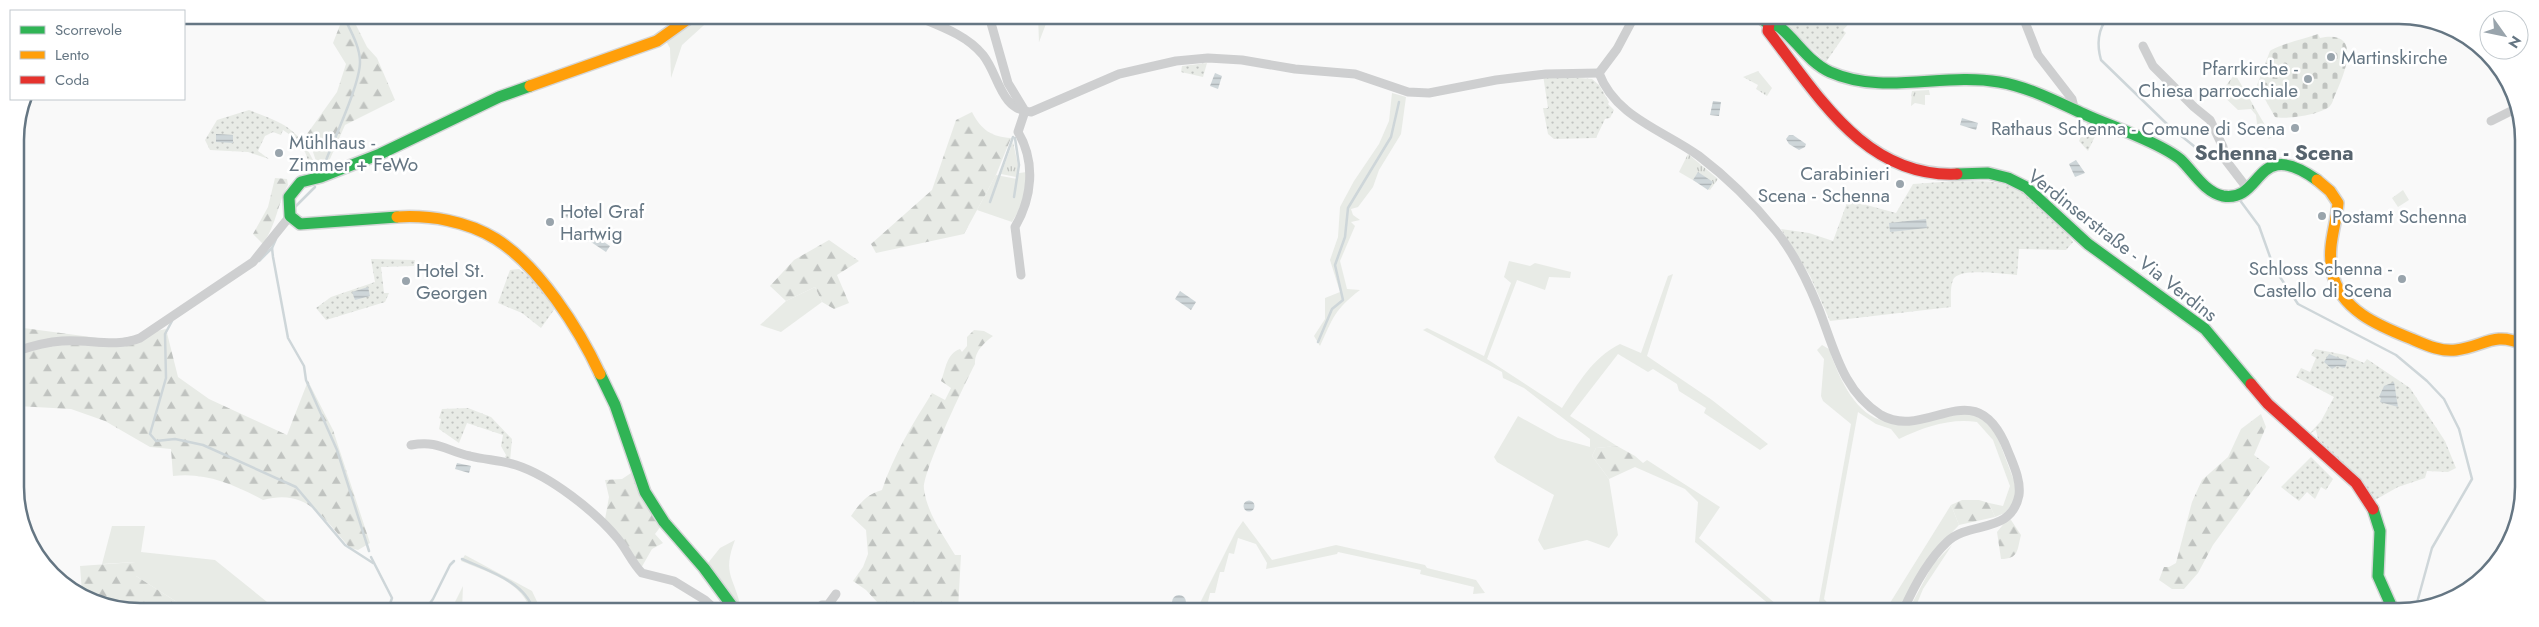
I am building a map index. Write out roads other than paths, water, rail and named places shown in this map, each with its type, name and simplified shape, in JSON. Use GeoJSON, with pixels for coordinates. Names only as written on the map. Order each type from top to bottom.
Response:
{"type":"FeatureCollection","features":[{"type":"Feature","properties":{"kind":"street"},"geometry":{"type":"LineString","coordinates":[[682,24],[657,41],[499,97],[380,154],[321,177],[301,182],[288,198],[290,216],[300,224],[400,217],[434,218],[458,223],[496,239],[521,260],[550,291],[593,358],[615,405],[645,492],[664,522],[704,568],[730,603]]}},
{"type":"Feature","properties":{"kind":"street"},"geometry":{"type":"LineString","coordinates":[[934,24],[954,33],[975,46],[993,69],[1002,96],[1025,111],[1031,112],[1119,74],[1176,61],[1208,58],[1242,60],[1295,69],[1355,74],[1408,92],[1429,92],[1518,77],[1599,73],[1610,60],[1630,24]]}},
{"type":"Feature","properties":{"kind":"street"},"geometry":{"type":"LineString","coordinates":[[991,24],[1008,83],[1025,111],[1018,132],[1028,154],[1030,171],[1029,191],[1025,212],[1015,227],[1021,275]]}},
{"type":"Feature","properties":{"kind":"street","name":"Verdinserstraße - Via Verdins"},"geometry":{"type":"LineString","coordinates":[[1766,24],[1768,31],[1810,88],[1847,131],[1871,151],[1916,172],[1943,175],[1988,173],[2008,178],[2026,187],[2088,244],[2205,329],[2268,404],[2356,483],[2372,505],[2380,531],[2378,576],[2390,603]]}},
{"type":"Feature","properties":{"kind":"street"},"geometry":{"type":"LineString","coordinates":[[1774,24],[1819,66],[1847,78],[1884,84],[1941,79],[1987,79],[2024,88],[2144,140],[2169,153],[2188,166],[2217,194],[2230,196],[2243,190],[2273,165],[2282,163],[2296,165],[2329,191],[2338,203],[2331,237],[2331,268],[2338,290],[2357,312],[2396,332],[2443,350],[2463,349],[2477,342],[2494,338],[2515,342]]}},
{"type":"Feature","properties":{"kind":"street"},"geometry":{"type":"LineString","coordinates":[[2026,24],[2038,55],[2072,99],[2076,111]]}},
{"type":"Feature","properties":{"kind":"street"},"geometry":{"type":"LineString","coordinates":[[2143,46],[2153,66],[2194,107],[2210,120],[2223,147],[2225,160],[2243,190]]}},
{"type":"Feature","properties":{"kind":"street"},"geometry":{"type":"LineString","coordinates":[[1599,73],[1605,85],[1619,102],[1643,122],[1694,152],[1729,180],[1756,206],[1778,233],[1797,262],[1818,307],[1846,380],[1858,396],[1883,416],[1896,420],[1909,420],[1961,410],[1977,412],[1989,419],[1998,430],[2018,481],[2018,496],[2014,506],[2002,521],[1991,526],[1960,533],[1948,541],[1916,583],[1907,603]]}},
{"type":"Feature","properties":{"kind":"street"},"geometry":{"type":"LineString","coordinates":[[2491,121],[2511,111]]}},
{"type":"Feature","properties":{"kind":"street"},"geometry":{"type":"LineString","coordinates":[[24,350],[48,342],[128,343],[140,338],[253,262],[290,216]]}},
{"type":"Feature","properties":{"kind":"street"},"geometry":{"type":"LineString","coordinates":[[412,445],[445,445],[456,453],[517,465],[538,475],[576,500],[604,525],[618,539],[642,573],[674,581],[708,603]]}},
{"type":"Feature","properties":{"kind":"street"},"geometry":{"type":"LineString","coordinates":[[829,603],[836,594]]}},
{"type":"Feature","properties":{"kind":"waterway"},"geometry":{"type":"LineString","coordinates":[[323,168],[351,99],[359,72],[360,56],[347,24]]}},
{"type":"Feature","properties":{"kind":"waterway"},"geometry":{"type":"LineString","coordinates":[[2103,24],[2099,37],[2101,60],[2169,126],[2200,151]]}},
{"type":"Feature","properties":{"kind":"waterway"},"geometry":{"type":"LineString","coordinates":[[1318,342],[1332,309],[1343,300],[1335,265],[1345,237],[1348,208],[1391,137],[1399,102]]}},
{"type":"Feature","properties":{"kind":"waterway"},"geometry":{"type":"LineString","coordinates":[[990,202],[1013,137]]}},
{"type":"Feature","properties":{"kind":"waterway"},"geometry":{"type":"LineString","coordinates":[[1014,197],[1019,165],[1015,138]]}},
{"type":"Feature","properties":{"kind":"waterway"},"geometry":{"type":"LineString","coordinates":[[295,207],[315,187]]}},
{"type":"Feature","properties":{"kind":"waterway"},"geometry":{"type":"LineString","coordinates":[[2239,199],[2259,226],[2274,268],[2298,304],[2396,355],[2427,381],[2444,399],[2459,429],[2472,479],[2432,548],[2417,601]]}},
{"type":"Feature","properties":{"kind":"waterway"},"geometry":{"type":"LineString","coordinates":[[276,239],[272,248],[273,257],[288,338],[304,366],[306,380],[337,450],[369,551]]}},
{"type":"Feature","properties":{"kind":"waterway"},"geometry":{"type":"LineString","coordinates":[[259,261],[272,248]]}},
{"type":"Feature","properties":{"kind":"waterway"},"geometry":{"type":"LineString","coordinates":[[172,321],[165,334],[166,378],[150,434],[156,441],[175,439],[203,445],[296,487],[345,545],[373,563]]}},
{"type":"Feature","properties":{"kind":"waterway"},"geometry":{"type":"LineString","coordinates":[[371,557],[392,598],[390,603]]}},
{"type":"Feature","properties":{"kind":"waterway"},"geometry":{"type":"LineString","coordinates":[[462,559],[514,584],[530,603]]}},
{"type":"Feature","properties":{"kind":"waterway"},"geometry":{"type":"LineString","coordinates":[[430,603],[454,561]]}},
{"type":"Feature","properties":{"kind":"place","name":"Martinskirche"},"geometry":{"type":"Point","coordinates":[2331,57]}},
{"type":"Feature","properties":{"kind":"place","name":"Pfarrkirche - Chiesa parrocchiale"},"geometry":{"type":"Point","coordinates":[2308,79]}},
{"type":"Feature","properties":{"kind":"place","name":"Rathaus Schenna - Comune di Scena"},"geometry":{"type":"Point","coordinates":[2295,128]}},
{"type":"Feature","properties":{"kind":"place","name":"Mühlhaus - Zimmer + FeWo"},"geometry":{"type":"Point","coordinates":[279,153]}},
{"type":"Feature","properties":{"kind":"place","name":"Carabinieri Scena - Schenna"},"geometry":{"type":"Point","coordinates":[1900,184]}},
{"type":"Feature","properties":{"kind":"place","name":"Postamt Schenna"},"geometry":{"type":"Point","coordinates":[2322,216]}},
{"type":"Feature","properties":{"kind":"place","name":"Hotel Graf Hartwig"},"geometry":{"type":"Point","coordinates":[550,222]}},
{"type":"Feature","properties":{"kind":"place","name":"Schloss Schenna - Castello di Scena"},"geometry":{"type":"Point","coordinates":[2402,279]}},
{"type":"Feature","properties":{"kind":"place","name":"Hotel St. Georgen"},"geometry":{"type":"Point","coordinates":[406,281]}},
{"type":"Feature","properties":{"kind":"district","name":"Schenna - Scena"},"geometry":{"type":"Point","coordinates":[2274,153]}}]}
